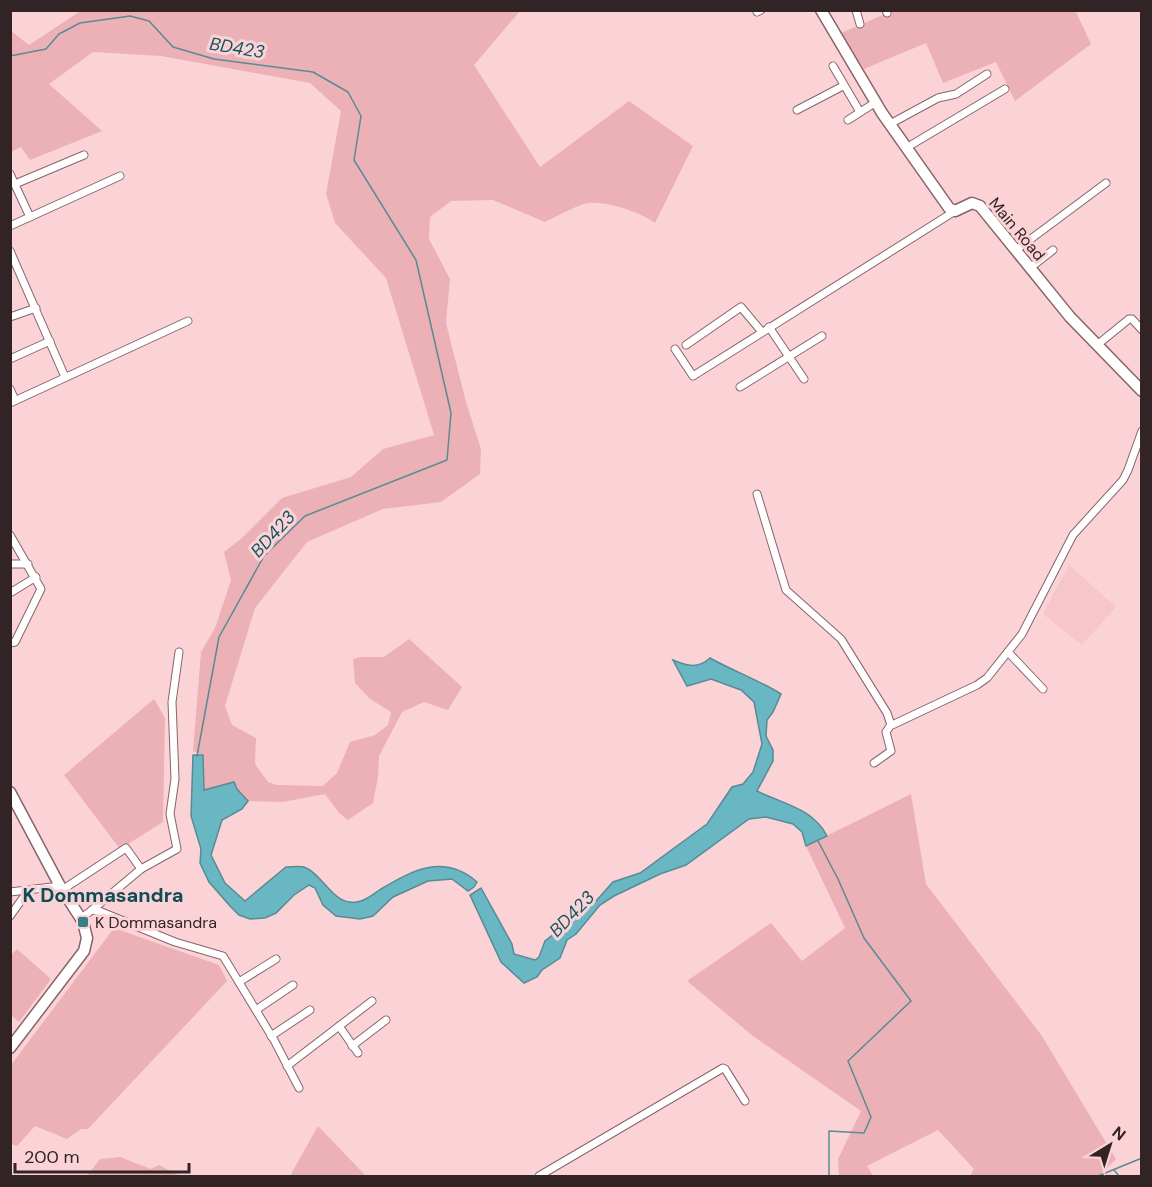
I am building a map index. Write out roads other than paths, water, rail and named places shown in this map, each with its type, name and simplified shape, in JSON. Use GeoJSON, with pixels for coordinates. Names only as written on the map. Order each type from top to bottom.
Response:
{"type":"FeatureCollection","features":[{"type":"Feature","properties":{"kind":"street"},"geometry":{"type":"LineString","coordinates":[[820,10],[906,148],[949,208],[955,211]]}},
{"type":"Feature","properties":{"kind":"street"},"geometry":{"type":"LineString","coordinates":[[856,10],[860,24]]}},
{"type":"Feature","properties":{"kind":"street"},"geometry":{"type":"LineString","coordinates":[[833,66],[860,112]]}},
{"type":"Feature","properties":{"kind":"street"},"geometry":{"type":"LineString","coordinates":[[890,124],[938,98],[956,94],[987,74]]}},
{"type":"Feature","properties":{"kind":"street"},"geometry":{"type":"LineString","coordinates":[[797,110],[843,86]]}},
{"type":"Feature","properties":{"kind":"street"},"geometry":{"type":"LineString","coordinates":[[906,148],[1005,89]]}},
{"type":"Feature","properties":{"kind":"street"},"geometry":{"type":"LineString","coordinates":[[848,120],[876,102]]}},
{"type":"Feature","properties":{"kind":"street"},"geometry":{"type":"LineString","coordinates":[[15,184],[84,154]]}},
{"type":"Feature","properties":{"kind":"street"},"geometry":{"type":"LineString","coordinates":[[10,174],[30,217]]}},
{"type":"Feature","properties":{"kind":"street"},"geometry":{"type":"LineString","coordinates":[[10,226],[120,177]]}},
{"type":"Feature","properties":{"kind":"street"},"geometry":{"type":"LineString","coordinates":[[1016,250],[1106,183]]}},
{"type":"Feature","properties":{"kind":"street","name":"Main Road"},"geometry":{"type":"LineString","coordinates":[[955,211],[967,204],[976,204],[1070,316],[1142,391]]}},
{"type":"Feature","properties":{"kind":"street"},"geometry":{"type":"LineString","coordinates":[[675,349],[693,376],[955,211]]}},
{"type":"Feature","properties":{"kind":"street"},"geometry":{"type":"LineString","coordinates":[[1030,268],[1053,250]]}},
{"type":"Feature","properties":{"kind":"street"},"geometry":{"type":"LineString","coordinates":[[10,251],[65,377]]}},
{"type":"Feature","properties":{"kind":"street"},"geometry":{"type":"LineString","coordinates":[[686,345],[741,307],[762,332]]}},
{"type":"Feature","properties":{"kind":"street"},"geometry":{"type":"LineString","coordinates":[[10,318],[36,308]]}},
{"type":"Feature","properties":{"kind":"street"},"geometry":{"type":"LineString","coordinates":[[1097,345],[1129,319],[1132,319],[1142,330]]}},
{"type":"Feature","properties":{"kind":"street"},"geometry":{"type":"LineString","coordinates":[[10,389],[13,402],[188,321]]}},
{"type":"Feature","properties":{"kind":"street"},"geometry":{"type":"LineString","coordinates":[[769,327],[804,379]]}},
{"type":"Feature","properties":{"kind":"street"},"geometry":{"type":"LineString","coordinates":[[740,387],[822,336]]}},
{"type":"Feature","properties":{"kind":"street"},"geometry":{"type":"LineString","coordinates":[[10,359],[50,341]]}},
{"type":"Feature","properties":{"kind":"street"},"geometry":{"type":"LineString","coordinates":[[874,763],[891,751],[886,729],[977,685],[987,678],[1008,652],[1022,634],[1074,535],[1123,480],[1142,431]]}},
{"type":"Feature","properties":{"kind":"street"},"geometry":{"type":"LineString","coordinates":[[757,494],[786,590],[841,639],[887,712],[891,725]]}},
{"type":"Feature","properties":{"kind":"street"},"geometry":{"type":"LineString","coordinates":[[10,535],[40,586],[40,591],[15,642],[10,643]]}},
{"type":"Feature","properties":{"kind":"street"},"geometry":{"type":"LineString","coordinates":[[10,564],[28,564]]}},
{"type":"Feature","properties":{"kind":"street"},"geometry":{"type":"LineString","coordinates":[[10,593],[36,577]]}},
{"type":"Feature","properties":{"kind":"street"},"geometry":{"type":"LineString","coordinates":[[80,919],[141,869],[177,849],[170,814],[175,779],[172,702],[179,652]]}},
{"type":"Feature","properties":{"kind":"street"},"geometry":{"type":"LineString","coordinates":[[1008,652],[1043,689]]}},
{"type":"Feature","properties":{"kind":"street"},"geometry":{"type":"LineString","coordinates":[[10,792],[80,919],[87,938],[84,951],[10,1048]]}},
{"type":"Feature","properties":{"kind":"street"},"geometry":{"type":"LineString","coordinates":[[10,892],[61,888],[126,848],[141,869]]}},
{"type":"Feature","properties":{"kind":"street"},"geometry":{"type":"LineString","coordinates":[[10,916],[28,891]]}},
{"type":"Feature","properties":{"kind":"street"},"geometry":{"type":"LineString","coordinates":[[92,910],[176,942],[223,956],[272,1036],[299,1088]]}},
{"type":"Feature","properties":{"kind":"street"},"geometry":{"type":"LineString","coordinates":[[239,982],[276,959]]}},
{"type":"Feature","properties":{"kind":"street"},"geometry":{"type":"LineString","coordinates":[[256,1011],[293,985]]}},
{"type":"Feature","properties":{"kind":"street"},"geometry":{"type":"LineString","coordinates":[[287,1066],[372,1001]]}},
{"type":"Feature","properties":{"kind":"street"},"geometry":{"type":"LineString","coordinates":[[272,1036],[310,1010]]}},
{"type":"Feature","properties":{"kind":"street"},"geometry":{"type":"LineString","coordinates":[[352,1046],[386,1020]]}},
{"type":"Feature","properties":{"kind":"street"},"geometry":{"type":"LineString","coordinates":[[339,1026],[358,1053]]}},
{"type":"Feature","properties":{"kind":"street"},"geometry":{"type":"LineString","coordinates":[[539,1176],[723,1068],[745,1101]]}},
{"type":"Feature","properties":{"kind":"water"},"geometry":{"type":"Polygon","coordinates":[[[710,658],[781,694],[767,720],[766,736],[773,750],[773,761],[757,791],[806,813],[814,819],[827,836],[806,846],[802,832],[793,824],[766,817],[749,819],[686,865],[660,874],[600,905],[576,934],[567,940],[560,958],[542,970],[537,977],[524,983],[501,962],[470,895],[481,888],[512,944],[514,954],[535,960],[539,957],[545,941],[596,901],[613,882],[640,873],[707,824],[732,787],[743,784],[753,772],[762,744],[754,702],[741,690],[711,679],[687,686],[673,660],[683,664],[697,665],[710,658]]]}},
{"type":"Feature","properties":{"kind":"water"},"geometry":{"type":"Polygon","coordinates":[[[193,755],[203,755],[204,790],[234,782],[248,801],[242,809],[222,820],[211,855],[225,883],[245,901],[286,867],[304,867],[318,877],[336,896],[352,902],[364,900],[405,876],[429,867],[453,868],[477,882],[468,891],[452,879],[428,881],[393,897],[373,916],[360,919],[336,916],[323,905],[315,888],[309,885],[294,895],[276,913],[265,918],[250,919],[239,915],[209,882],[200,863],[201,849],[191,816],[193,755]]]}},
{"type":"Feature","properties":{"kind":"waterway","name":"BD423"},"geometry":{"type":"LineString","coordinates":[[10,56],[46,49],[59,34],[80,23],[130,16],[149,21],[173,47],[214,59],[313,72],[348,92],[361,116],[354,160],[416,260],[451,413],[447,460],[305,516],[264,556],[219,637],[197,756]]}},
{"type":"Feature","properties":{"kind":"waterway","name":"BD423"},"geometry":{"type":"LineString","coordinates":[[818,841],[864,938],[911,1001],[848,1061],[871,1117],[864,1133],[829,1131],[829,1176]]}},
{"type":"Feature","properties":{"kind":"waterway"},"geometry":{"type":"LineString","coordinates":[[1098,1176],[1142,1158]]}},
{"type":"Feature","properties":{"kind":"waterway"},"geometry":{"type":"LineString","coordinates":[[1114,1170],[1119,1176]]}},
{"type":"Feature","properties":{"kind":"place","name":"K Dommasandra"},"geometry":{"type":"Point","coordinates":[83,922]}},
{"type":"Feature","properties":{"kind":"district","name":"K Dommasandra"},"geometry":{"type":"Point","coordinates":[103,895]}}]}
